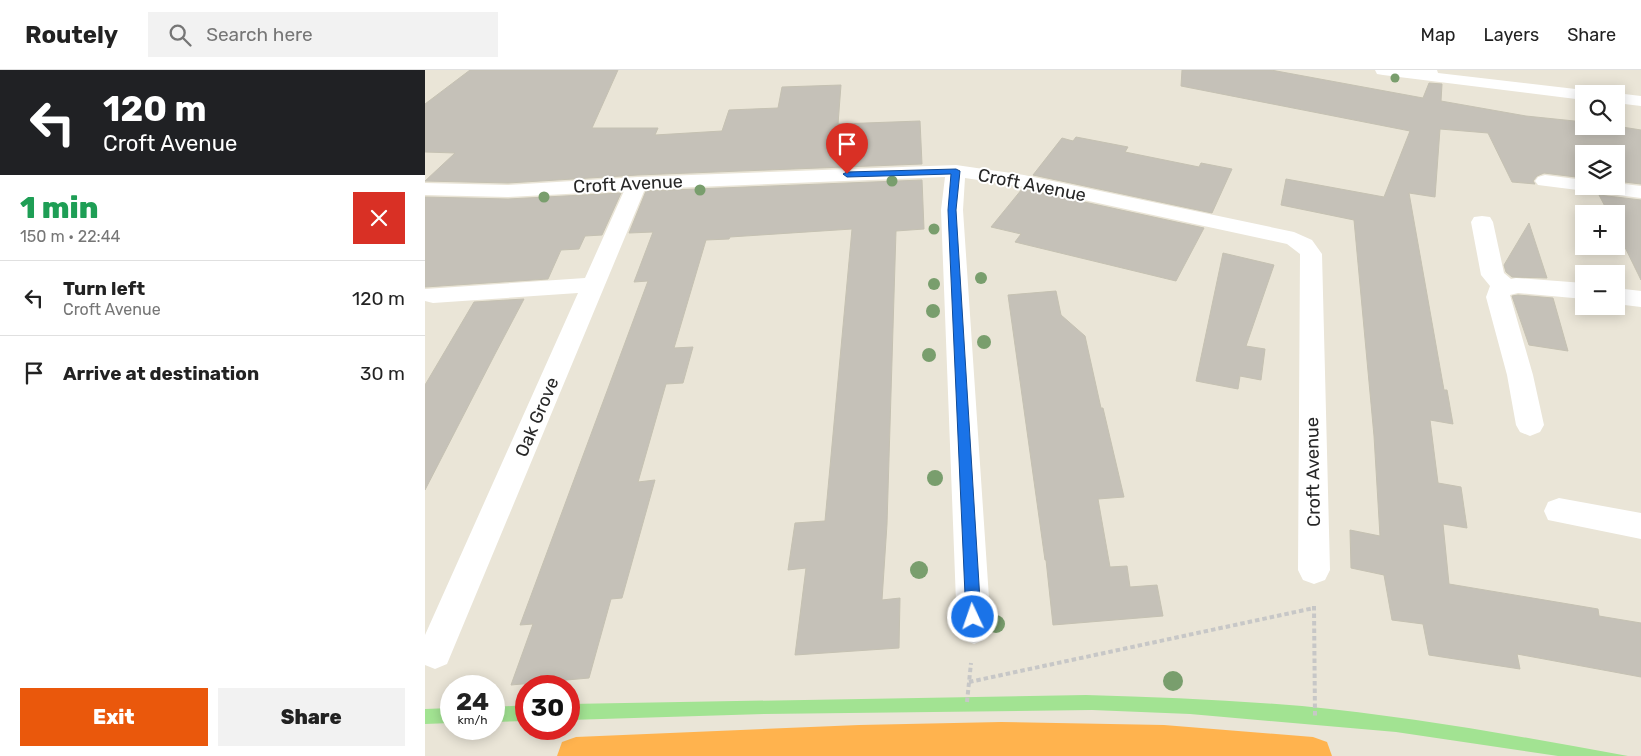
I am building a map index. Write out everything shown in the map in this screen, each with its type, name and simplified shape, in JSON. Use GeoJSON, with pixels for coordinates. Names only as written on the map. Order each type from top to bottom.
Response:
{"type":"FeatureCollection","features":[{"type":"Feature","properties":{"kind":"highway"},"geometry":{"type":"LineString","coordinates":[[576,756],[963,742],[1090,749],[1146,743],[1314,741]]}},
{"type":"Feature","properties":{"kind":"street"},"geometry":{"type":"LineString","coordinates":[[1383,70],[1430,73],[1575,94]]}},
{"type":"Feature","properties":{"kind":"street"},"geometry":{"type":"LineString","coordinates":[[1625,99],[1641,101]]}},
{"type":"Feature","properties":{"kind":"street"},"geometry":{"type":"LineString","coordinates":[[956,171],[952,210],[974,628]]}},
{"type":"Feature","properties":{"kind":"street","name":"Croft Avenue"},"geometry":{"type":"LineString","coordinates":[[425,189],[480,192],[638,183],[956,171],[1024,181],[1293,239],[1309,248],[1311,254],[1314,570]]}},
{"type":"Feature","properties":{"kind":"street"},"geometry":{"type":"LineString","coordinates":[[1545,181],[1575,185]]}},
{"type":"Feature","properties":{"kind":"street","name":"Oak Grove"},"geometry":{"type":"LineString","coordinates":[[435,652],[638,183]]}},
{"type":"Feature","properties":{"kind":"street"},"geometry":{"type":"LineString","coordinates":[[1625,190],[1641,192]]}},
{"type":"Feature","properties":{"kind":"street"},"geometry":{"type":"LineString","coordinates":[[1482,222],[1493,275],[1505,287]]}},
{"type":"Feature","properties":{"kind":"street"},"geometry":{"type":"LineString","coordinates":[[433,295],[595,285]]}},
{"type":"Feature","properties":{"kind":"street"},"geometry":{"type":"LineString","coordinates":[[1530,425],[1520,376],[1498,296],[1499,291],[1505,287],[1532,285],[1575,290]]}},
{"type":"Feature","properties":{"kind":"street"},"geometry":{"type":"LineString","coordinates":[[1625,297],[1641,299]]}},
{"type":"Feature","properties":{"kind":"street"},"geometry":{"type":"LineString","coordinates":[[1559,511],[1641,526]]}},
{"type":"Feature","properties":{"kind":"path"},"geometry":{"type":"LineString","coordinates":[[1314,570],[1314,741]]}},
{"type":"Feature","properties":{"kind":"path"},"geometry":{"type":"LineString","coordinates":[[969,682],[1314,608]]}},
{"type":"Feature","properties":{"kind":"path"},"geometry":{"type":"LineString","coordinates":[[963,742],[974,628]]}},
{"type":"Feature","properties":{"kind":"green space"},"geometry":{"type":"Polygon","coordinates":[[[1086,695],[1248,702],[1343,710],[1547,741],[1628,756],[1558,756],[1396,732],[1190,714],[1092,710],[764,714],[580,720],[580,704],[1086,695]]]}},
{"type":"Feature","properties":{"kind":"green space"},"geometry":{"type":"Polygon","coordinates":[[[505,706],[515,706],[515,721],[505,722],[505,706]]]}},
{"type":"Feature","properties":{"kind":"green space"},"geometry":{"type":"Polygon","coordinates":[[[440,708],[440,723],[425,724],[425,709],[440,708]]]}},
{"type":"Feature","properties":{"kind":"building"},"geometry":{"type":"Polygon","coordinates":[[[470,70],[618,70],[592,128],[658,128],[655,135],[722,131],[729,110],[778,108],[782,87],[841,85],[838,124],[920,121],[922,164],[638,175],[508,183],[425,181],[455,153],[425,152],[425,104],[470,70]]]}},
{"type":"Feature","properties":{"kind":"building"},"geometry":{"type":"Polygon","coordinates":[[[1182,70],[1271,70],[1423,98],[1429,83],[1442,84],[1441,101],[1526,116],[1575,121],[1575,135],[1625,135],[1625,127],[1641,130],[1641,184],[1625,182],[1625,145],[1575,145],[1575,177],[1544,173],[1537,176],[1533,181],[1535,184],[1512,182],[1488,133],[1440,129],[1435,197],[1409,193],[1444,390],[1447,390],[1453,424],[1430,420],[1438,483],[1461,487],[1467,528],[1443,524],[1449,584],[1598,609],[1599,616],[1641,623],[1641,677],[1517,654],[1520,669],[1429,655],[1423,624],[1392,620],[1384,575],[1351,568],[1350,530],[1380,536],[1374,436],[1354,220],[1281,205],[1286,179],[1384,197],[1410,131],[1181,86],[1182,70]]]}},
{"type":"Feature","properties":{"kind":"building"},"geometry":{"type":"Polygon","coordinates":[[[1076,137],[1128,147],[1125,152],[1199,167],[1201,163],[1232,169],[1212,213],[1033,175],[1062,138],[1073,141],[1076,137]]]}},
{"type":"Feature","properties":{"kind":"building"},"geometry":{"type":"Polygon","coordinates":[[[922,180],[924,229],[896,231],[887,524],[882,600],[900,598],[899,648],[795,655],[806,568],[788,570],[795,523],[825,521],[852,229],[730,237],[729,239],[706,240],[674,348],[693,347],[683,383],[666,384],[638,482],[655,480],[622,598],[611,599],[589,678],[580,679],[580,675],[515,675],[515,685],[511,685],[533,624],[520,625],[648,281],[634,282],[653,232],[629,233],[646,191],[922,180]]]}},
{"type":"Feature","properties":{"kind":"building"},"geometry":{"type":"Polygon","coordinates":[[[1022,189],[1204,228],[1176,281],[1015,242],[1021,234],[991,227],[1022,189]]]}},
{"type":"Feature","properties":{"kind":"building"},"geometry":{"type":"Polygon","coordinates":[[[621,193],[602,235],[585,236],[579,249],[561,250],[548,279],[425,287],[425,197],[508,199],[621,193]]]}},
{"type":"Feature","properties":{"kind":"building"},"geometry":{"type":"Polygon","coordinates":[[[1599,195],[1641,200],[1641,280],[1625,247],[1625,205],[1604,205],[1599,195]]]}},
{"type":"Feature","properties":{"kind":"building"},"geometry":{"type":"Polygon","coordinates":[[[1529,223],[1547,278],[1512,277],[1506,272],[1504,265],[1529,223]]]}},
{"type":"Feature","properties":{"kind":"building"},"geometry":{"type":"Polygon","coordinates":[[[1223,253],[1274,265],[1246,346],[1265,349],[1261,380],[1240,376],[1238,389],[1196,381],[1223,253]]]}},
{"type":"Feature","properties":{"kind":"building"},"geometry":{"type":"Polygon","coordinates":[[[1056,291],[1061,315],[1085,336],[1124,497],[1098,499],[1110,567],[1127,566],[1130,587],[1157,585],[1163,616],[1053,625],[1046,560],[1008,295],[1056,291]]]}},
{"type":"Feature","properties":{"kind":"building"},"geometry":{"type":"Polygon","coordinates":[[[1512,296],[1553,298],[1568,351],[1529,345],[1512,296]]]}},
{"type":"Feature","properties":{"kind":"building"},"geometry":{"type":"Polygon","coordinates":[[[524,299],[425,490],[425,385],[474,302],[524,299]]]}},
{"type":"Feature","properties":{"kind":"route"},"geometry":{"type":"LineString","coordinates":[[847,174],[956,171],[952,210],[957,272],[973,617]]}}]}
